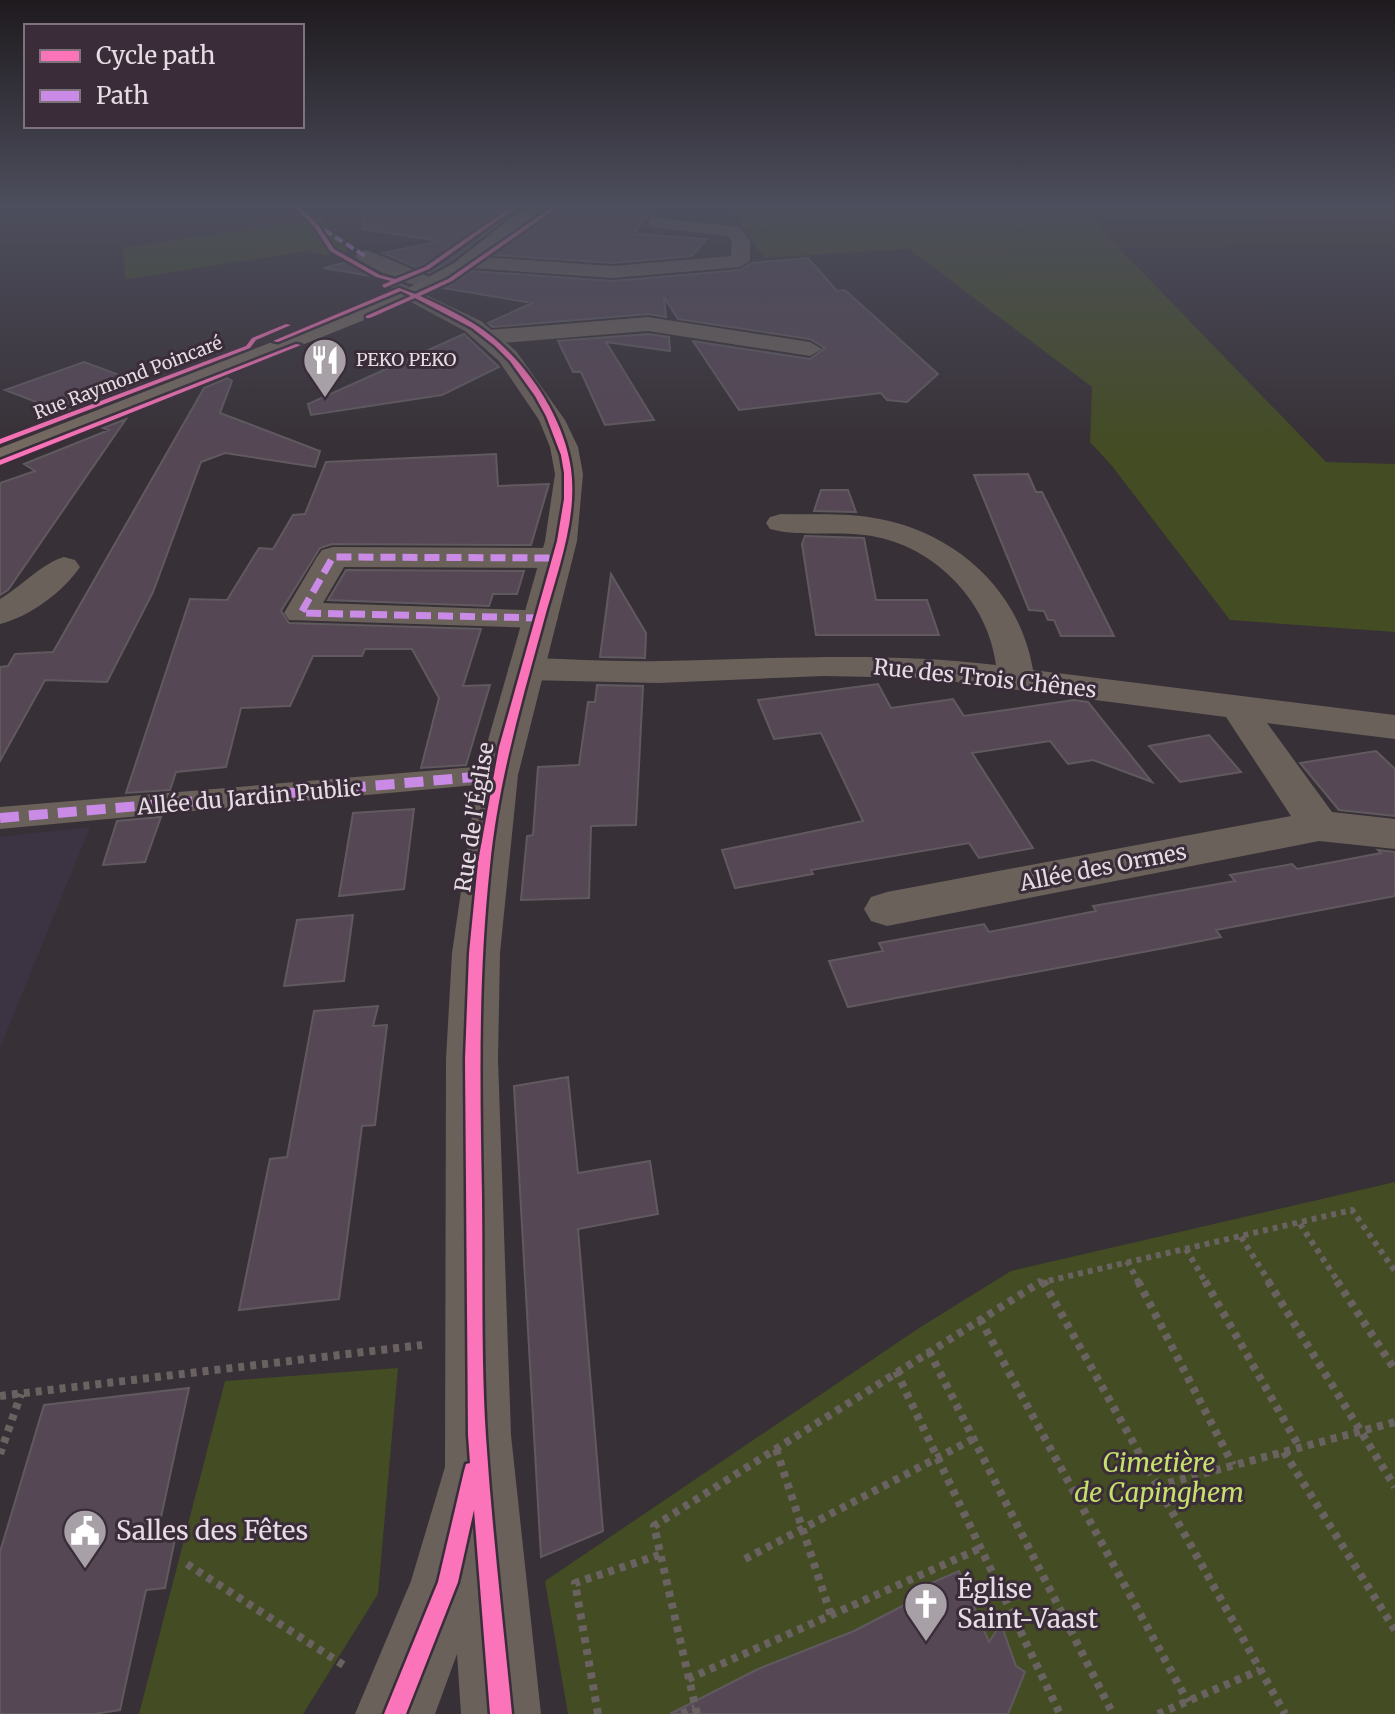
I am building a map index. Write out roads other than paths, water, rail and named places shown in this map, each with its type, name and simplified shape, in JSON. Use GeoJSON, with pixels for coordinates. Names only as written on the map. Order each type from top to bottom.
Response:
{"type":"FeatureCollection","features":[{"type":"Feature","properties":{"kind":"main road","name":"Rue Raymond Poincaré"},"geometry":{"type":"LineString","coordinates":[[0,447],[416,287]]}},
{"type":"Feature","properties":{"kind":"main road","name":"Rue Raymond Poincaré"},"geometry":{"type":"LineString","coordinates":[[0,458],[416,287]]}},
{"type":"Feature","properties":{"kind":"street","name":"Rue de l'Église"},"geometry":{"type":"LineString","coordinates":[[416,287],[488,337],[537,395],[564,447],[569,488],[557,558],[498,775],[484,862],[475,966],[472,1059],[477,1435]]}},
{"type":"Feature","properties":{"kind":"street"},"geometry":{"type":"LineString","coordinates":[[488,337],[638,323],[810,349]]}},
{"type":"Feature","properties":{"kind":"street"},"geometry":{"type":"LineString","coordinates":[[781,523],[890,530],[926,545],[971,579],[995,608],[1010,642],[1016,677]]}},
{"type":"Feature","properties":{"kind":"street"},"geometry":{"type":"LineString","coordinates":[[926,545],[960,527]]}},
{"type":"Feature","properties":{"kind":"street"},"geometry":{"type":"LineString","coordinates":[[541,618],[301,613],[333,557],[557,558]]}},
{"type":"Feature","properties":{"kind":"street"},"geometry":{"type":"LineString","coordinates":[[0,614],[40,589],[64,567]]}},
{"type":"Feature","properties":{"kind":"street","name":"Rue des Trois Chênes"},"geometry":{"type":"LineString","coordinates":[[526,669],[682,672],[869,665],[1016,677],[1395,727]]}},
{"type":"Feature","properties":{"kind":"street"},"geometry":{"type":"LineString","coordinates":[[1241,708],[1262,750],[1294,787],[1319,826]]}},
{"type":"Feature","properties":{"kind":"street","name":"Allée du Jardin Public"},"geometry":{"type":"LineString","coordinates":[[0,818],[498,775]]}},
{"type":"Feature","properties":{"kind":"street","name":"Allée des Ormes"},"geometry":{"type":"LineString","coordinates":[[887,909],[1319,826],[1395,834]]}},
{"type":"Feature","properties":{"kind":"street"},"geometry":{"type":"LineString","coordinates":[[397,1707],[448,1582],[470,1493],[477,1435]]}},
{"type":"Feature","properties":{"kind":"street"},"geometry":{"type":"LineString","coordinates":[[477,1435],[501,1714]]}},
{"type":"Feature","properties":{"kind":"place","name":"PEKO PEKO"},"geometry":{"type":"Point","coordinates":[325,399]}},
{"type":"Feature","properties":{"kind":"place","name":"Salles des Fêtes"},"geometry":{"type":"Point","coordinates":[85,1570]}},
{"type":"Feature","properties":{"kind":"place","name":"Église Saint-Vaast"},"geometry":{"type":"Point","coordinates":[926,1643]}},
{"type":"Feature","properties":{"kind":"park label","name":"Cimetière de Capinghem"},"geometry":{"type":"Point","coordinates":[1159,1478]}}]}
